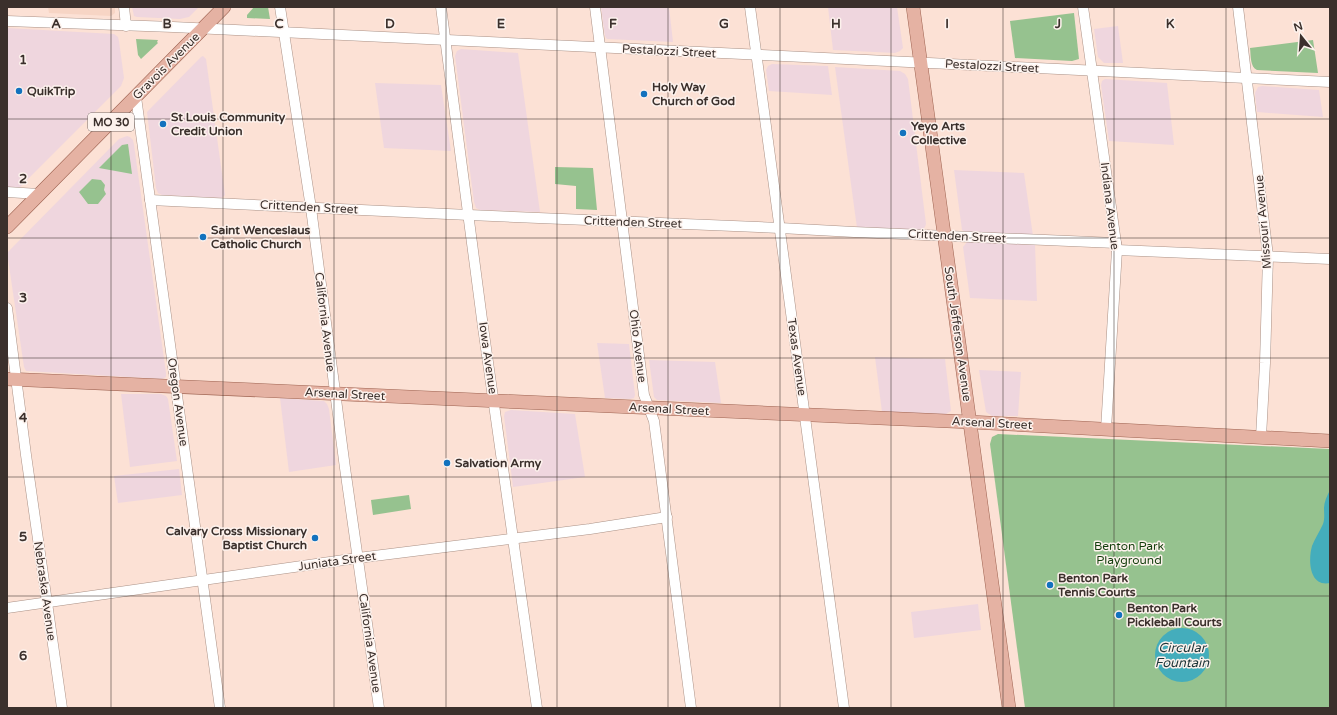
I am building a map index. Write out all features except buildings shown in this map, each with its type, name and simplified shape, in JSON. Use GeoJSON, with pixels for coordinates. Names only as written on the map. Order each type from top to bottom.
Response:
{"type":"FeatureCollection","features":[{"type":"Feature","properties":{"kind":"main road","name":"Gravois Avenue"},"geometry":{"type":"LineString","coordinates":[[7,227],[224,7]]}},
{"type":"Feature","properties":{"kind":"main road","name":"South Jefferson Avenue"},"geometry":{"type":"LineString","coordinates":[[913,7],[922,63],[1009,708]]}},
{"type":"Feature","properties":{"kind":"main road","name":"Arsenal Street"},"geometry":{"type":"LineString","coordinates":[[11,379],[970,422],[1330,441]]}},
{"type":"Feature","properties":{"kind":"street"},"geometry":{"type":"LineString","coordinates":[[124,7],[126,26]]}},
{"type":"Feature","properties":{"kind":"street","name":"California Avenue"},"geometry":{"type":"LineString","coordinates":[[280,7],[311,208],[335,394],[379,708]]}},
{"type":"Feature","properties":{"kind":"street","name":"Iowa Avenue"},"geometry":{"type":"LineString","coordinates":[[441,7],[537,708]]}},
{"type":"Feature","properties":{"kind":"street","name":"Ohio Avenue"},"geometry":{"type":"LineString","coordinates":[[595,7],[644,395],[654,421],[691,708]]}},
{"type":"Feature","properties":{"kind":"street","name":"Texas Avenue"},"geometry":{"type":"LineString","coordinates":[[750,7],[844,708]]}},
{"type":"Feature","properties":{"kind":"street","name":"Indiana Avenue"},"geometry":{"type":"LineString","coordinates":[[1083,7],[1116,247],[1106,429]]}},
{"type":"Feature","properties":{"kind":"street","name":"Missouri Avenue"},"geometry":{"type":"LineString","coordinates":[[1238,7],[1268,256],[1261,437]]}},
{"type":"Feature","properties":{"kind":"street","name":"Pestalozzi Street"},"geometry":{"type":"LineString","coordinates":[[7,21],[446,40],[1330,82]]}},
{"type":"Feature","properties":{"kind":"street","name":"Oregon Avenue"},"geometry":{"type":"LineString","coordinates":[[136,97],[220,708]]}},
{"type":"Feature","properties":{"kind":"street"},"geometry":{"type":"LineString","coordinates":[[7,192],[39,194]]}},
{"type":"Feature","properties":{"kind":"street","name":"Crittenden Street"},"geometry":{"type":"LineString","coordinates":[[150,200],[945,235],[1116,247],[1330,259]]}},
{"type":"Feature","properties":{"kind":"street","name":"Nebraska Avenue"},"geometry":{"type":"LineString","coordinates":[[7,308],[11,379],[62,708]]}},
{"type":"Feature","properties":{"kind":"street","name":"Juniata Street"},"geometry":{"type":"LineString","coordinates":[[7,608],[358,558],[667,518]]}},
{"type":"Feature","properties":{"kind":"shaded area"},"geometry":{"type":"Polygon","coordinates":[[[48,7],[115,7],[115,13],[111,16],[49,13],[48,7]]]}},
{"type":"Feature","properties":{"kind":"shaded area"},"geometry":{"type":"Polygon","coordinates":[[[132,7],[199,7],[189,17],[180,19],[137,17],[134,16],[132,7]]]}},
{"type":"Feature","properties":{"kind":"shaded area"},"geometry":{"type":"Polygon","coordinates":[[[601,7],[669,7],[673,42],[607,39],[605,36],[601,7]]]}},
{"type":"Feature","properties":{"kind":"shaded area"},"geometry":{"type":"Polygon","coordinates":[[[828,7],[897,7],[903,48],[895,53],[833,50],[828,7]]]}},
{"type":"Feature","properties":{"kind":"shaded area"},"geometry":{"type":"Polygon","coordinates":[[[1118,26],[1123,63],[1104,63],[1098,57],[1094,29],[1118,26]]]}},
{"type":"Feature","properties":{"kind":"shaded area"},"geometry":{"type":"Polygon","coordinates":[[[7,28],[114,34],[118,37],[119,41],[124,78],[121,86],[19,188],[7,189],[7,28]]]}},
{"type":"Feature","properties":{"kind":"shaded area"},"geometry":{"type":"Polygon","coordinates":[[[461,49],[518,53],[540,212],[480,210],[476,208],[455,56],[457,51],[461,49]]]}},
{"type":"Feature","properties":{"kind":"shaded area"},"geometry":{"type":"Polygon","coordinates":[[[203,56],[206,59],[225,195],[222,198],[162,195],[158,193],[156,188],[147,112],[203,56]]]}},
{"type":"Feature","properties":{"kind":"shaded area"},"geometry":{"type":"Polygon","coordinates":[[[772,64],[828,66],[832,95],[769,91],[766,70],[768,66],[772,64]]]}},
{"type":"Feature","properties":{"kind":"shaded area"},"geometry":{"type":"Polygon","coordinates":[[[835,67],[900,71],[905,74],[908,79],[926,224],[921,230],[857,228],[835,67]]]}},
{"type":"Feature","properties":{"kind":"shaded area"},"geometry":{"type":"Polygon","coordinates":[[[1105,79],[1167,83],[1174,145],[1109,141],[1101,85],[1102,81],[1105,79]]]}},
{"type":"Feature","properties":{"kind":"shaded area"},"geometry":{"type":"Polygon","coordinates":[[[375,83],[441,85],[451,151],[384,148],[375,83]]]}},
{"type":"Feature","properties":{"kind":"shaded area"},"geometry":{"type":"Polygon","coordinates":[[[1258,87],[1319,90],[1323,117],[1257,112],[1255,93],[1258,87]]]}},
{"type":"Feature","properties":{"kind":"shaded area"},"geometry":{"type":"Polygon","coordinates":[[[127,136],[133,140],[134,145],[166,377],[162,379],[26,371],[24,367],[8,252],[119,139],[127,136]]]}},
{"type":"Feature","properties":{"kind":"shaded area"},"geometry":{"type":"Polygon","coordinates":[[[954,170],[1024,173],[1033,236],[966,232],[962,230],[954,170]]]}},
{"type":"Feature","properties":{"kind":"shaded area"},"geometry":{"type":"Polygon","coordinates":[[[975,241],[1035,245],[1037,301],[970,298],[963,247],[967,242],[975,241]]]}},
{"type":"Feature","properties":{"kind":"shaded area"},"geometry":{"type":"Polygon","coordinates":[[[597,343],[629,344],[635,395],[634,398],[605,398],[597,343]]]}},
{"type":"Feature","properties":{"kind":"shaded area"},"geometry":{"type":"Polygon","coordinates":[[[875,357],[945,359],[951,411],[946,414],[882,412],[875,357]]]}},
{"type":"Feature","properties":{"kind":"shaded area"},"geometry":{"type":"Polygon","coordinates":[[[649,360],[715,362],[721,403],[657,400],[654,397],[649,360]]]}},
{"type":"Feature","properties":{"kind":"shaded area"},"geometry":{"type":"Polygon","coordinates":[[[979,370],[1021,372],[1018,416],[992,416],[986,412],[979,370]]]}},
{"type":"Feature","properties":{"kind":"shaded area"},"geometry":{"type":"Polygon","coordinates":[[[121,394],[161,394],[166,396],[168,399],[177,461],[130,467],[121,394]]]}},
{"type":"Feature","properties":{"kind":"shaded area"},"geometry":{"type":"Polygon","coordinates":[[[280,398],[324,401],[327,404],[329,409],[336,465],[289,472],[280,398]]]}},
{"type":"Feature","properties":{"kind":"shaded area"},"geometry":{"type":"Polygon","coordinates":[[[511,410],[575,414],[585,477],[513,487],[504,416],[505,412],[511,410]]]}},
{"type":"Feature","properties":{"kind":"shaded area"},"geometry":{"type":"Polygon","coordinates":[[[179,469],[182,495],[118,503],[114,476],[179,469]]]}},
{"type":"Feature","properties":{"kind":"shaded area"},"geometry":{"type":"Polygon","coordinates":[[[978,604],[981,630],[914,638],[911,612],[978,604]]]}},
{"type":"Feature","properties":{"kind":"green space"},"geometry":{"type":"Polygon","coordinates":[[[254,7],[268,7],[270,19],[247,18],[247,15],[254,7]]]}},
{"type":"Feature","properties":{"kind":"green space"},"geometry":{"type":"Polygon","coordinates":[[[1074,13],[1079,59],[1072,61],[1015,58],[1010,21],[1074,13]]]}},
{"type":"Feature","properties":{"kind":"green space"},"geometry":{"type":"Polygon","coordinates":[[[136,39],[158,40],[158,43],[141,59],[138,55],[136,39]]]}},
{"type":"Feature","properties":{"kind":"green space"},"geometry":{"type":"Polygon","coordinates":[[[1313,40],[1318,73],[1257,70],[1252,64],[1250,48],[1313,40]]]}},
{"type":"Feature","properties":{"kind":"green space"},"geometry":{"type":"Polygon","coordinates":[[[128,144],[132,174],[99,168],[122,145],[128,144]]]}},
{"type":"Feature","properties":{"kind":"green space"},"geometry":{"type":"Polygon","coordinates":[[[555,167],[593,168],[597,210],[576,209],[576,186],[555,184],[555,167]]]}},
{"type":"Feature","properties":{"kind":"green space"},"geometry":{"type":"Polygon","coordinates":[[[92,179],[101,180],[105,185],[104,190],[106,194],[98,204],[88,204],[79,192],[92,179]]]}},
{"type":"Feature","properties":{"kind":"green space","name":"Benton Park Playground"},"geometry":{"type":"Polygon","coordinates":[[[998,434],[1330,449],[1330,708],[1025,708],[990,444],[992,437],[998,434]]]}},
{"type":"Feature","properties":{"kind":"green space"},"geometry":{"type":"Polygon","coordinates":[[[409,495],[411,509],[373,515],[371,500],[409,495]]]}},
{"type":"Feature","properties":{"kind":"water"},"geometry":{"type":"Polygon","coordinates":[[[1330,490],[1330,583],[1323,583],[1314,577],[1310,565],[1310,558],[1312,546],[1323,524],[1324,508],[1330,490]]]}},
{"type":"Feature","properties":{"kind":"water","name":"Circular Fountain"},"geometry":{"type":"Polygon","coordinates":[[[1182,628],[1192,630],[1201,636],[1207,645],[1209,655],[1207,665],[1201,674],[1192,680],[1182,682],[1172,680],[1163,674],[1157,665],[1155,655],[1157,645],[1163,636],[1172,630],[1182,628]]]}},
{"type":"Feature","properties":{"kind":"place","name":"QuikTrip"},"geometry":{"type":"Point","coordinates":[19,91]}},
{"type":"Feature","properties":{"kind":"place","name":"Holy Way Church of God"},"geometry":{"type":"Point","coordinates":[644,94]}},
{"type":"Feature","properties":{"kind":"place","name":"St Louis Community Credit Union"},"geometry":{"type":"Point","coordinates":[163,124]}},
{"type":"Feature","properties":{"kind":"place","name":"Yeyo Arts Collective"},"geometry":{"type":"Point","coordinates":[903,133]}},
{"type":"Feature","properties":{"kind":"place","name":"Saint Wenceslaus Catholic Church"},"geometry":{"type":"Point","coordinates":[203,237]}},
{"type":"Feature","properties":{"kind":"place","name":"Salvation Army"},"geometry":{"type":"Point","coordinates":[447,463]}},
{"type":"Feature","properties":{"kind":"place","name":"Calvary Cross Missionary Baptist Church"},"geometry":{"type":"Point","coordinates":[315,538]}},
{"type":"Feature","properties":{"kind":"place","name":"Benton Park Tennis Courts"},"geometry":{"type":"Point","coordinates":[1050,585]}},
{"type":"Feature","properties":{"kind":"place","name":"Benton Park Pickleball Courts"},"geometry":{"type":"Point","coordinates":[1119,615]}}]}
